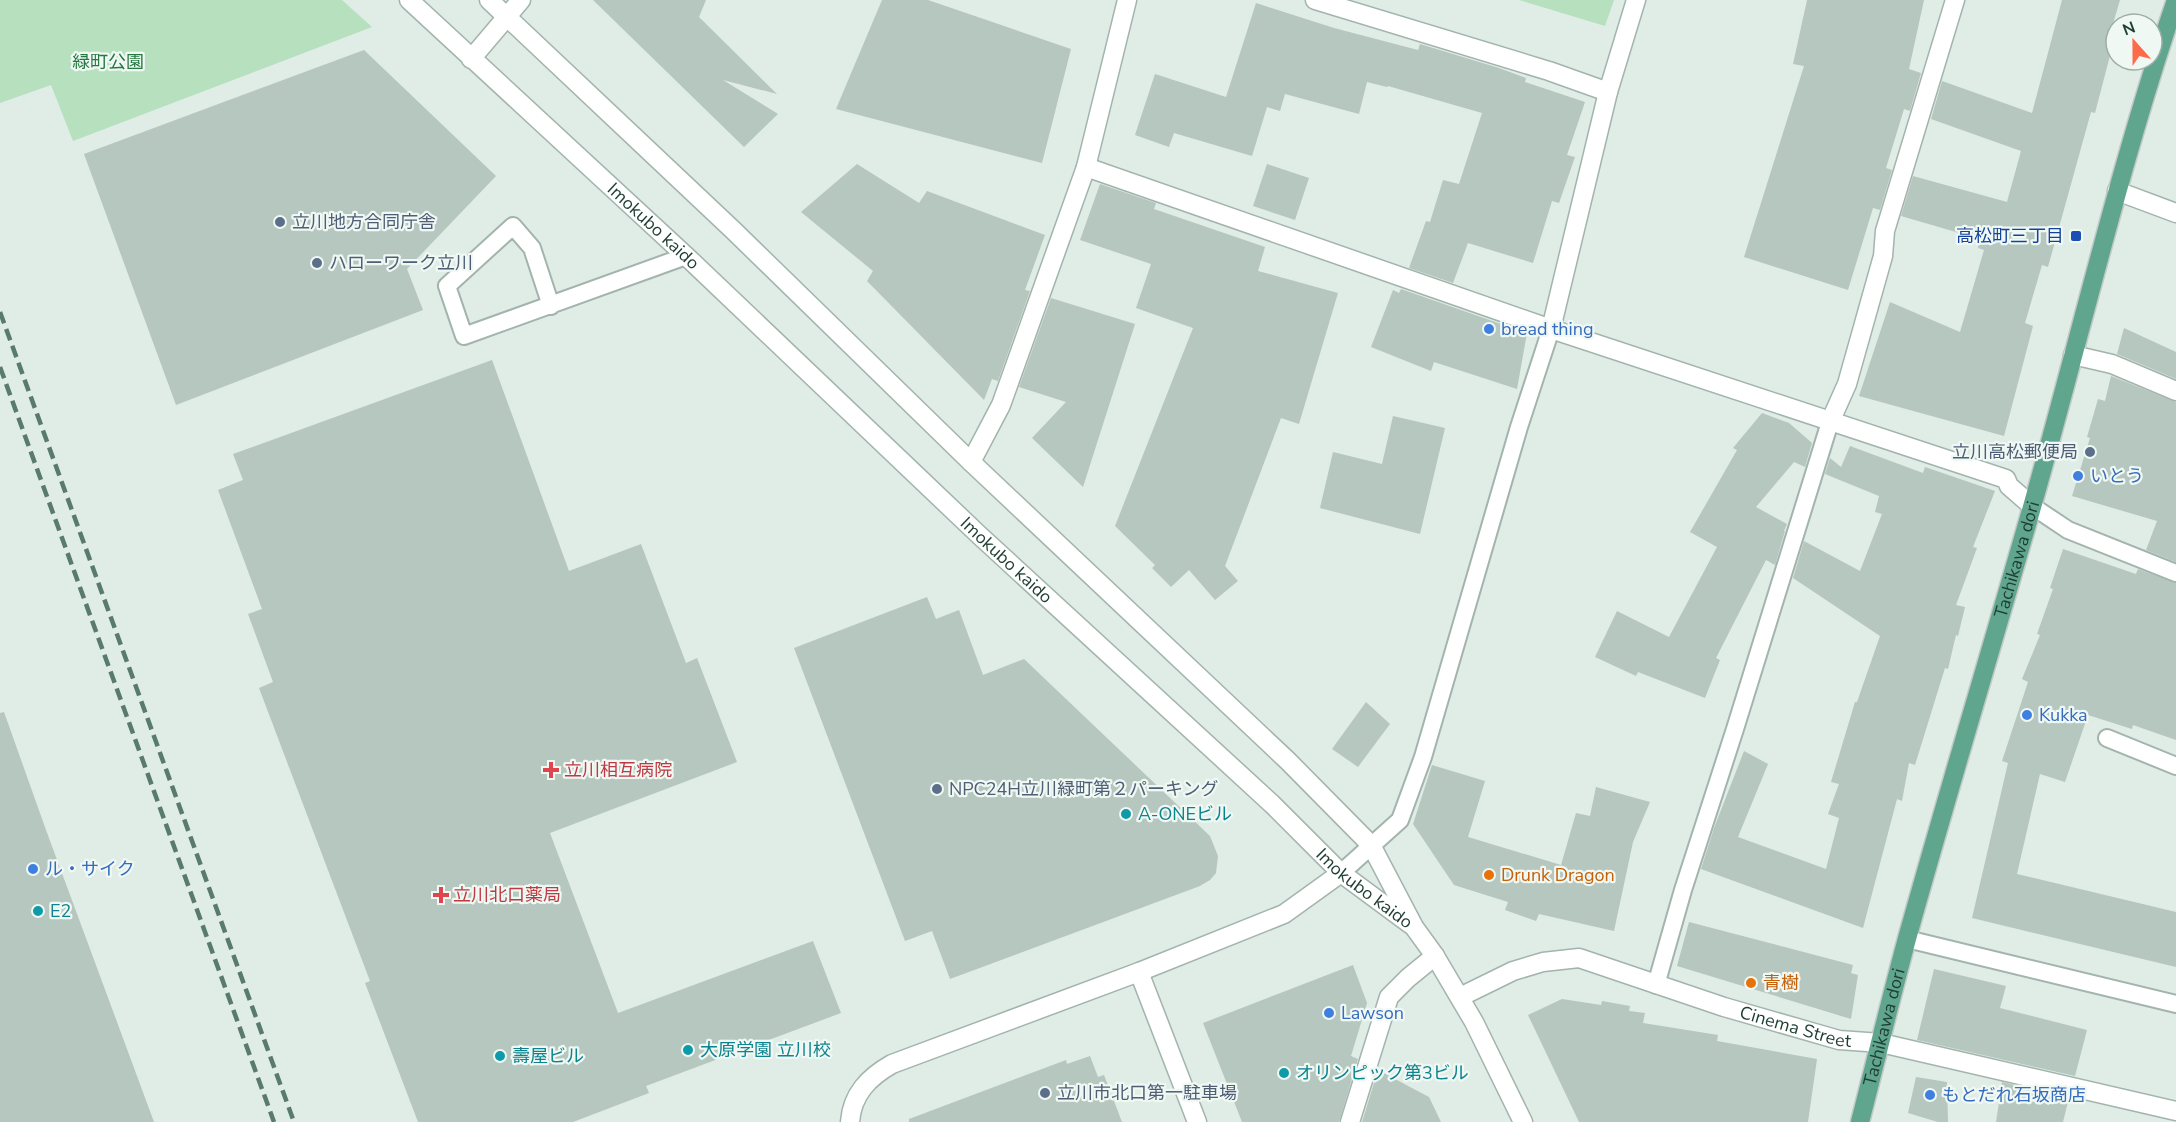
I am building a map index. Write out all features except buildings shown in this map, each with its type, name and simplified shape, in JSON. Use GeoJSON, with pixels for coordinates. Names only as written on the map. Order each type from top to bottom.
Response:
{"type":"FeatureCollection","features":[{"type":"Feature","properties":{"kind":"main road","name":"Tachikawa dori"},"geometry":{"type":"LineString","coordinates":[[1860,1122],[1907,939],[2032,506],[2117,191],[2169,42],[2176,0]]}},
{"type":"Feature","properties":{"kind":"street","name":"Imokubo kaido"},"geometry":{"type":"LineString","coordinates":[[409,0],[686,256],[978,534],[1272,804],[1341,873],[1414,927]]}},
{"type":"Feature","properties":{"kind":"street","name":"Imokubo kaido"},"geometry":{"type":"LineString","coordinates":[[489,0],[733,230],[971,462],[1288,760],[1371,845],[1414,927]]}},
{"type":"Feature","properties":{"kind":"street"},"geometry":{"type":"LineString","coordinates":[[471,59],[521,0]]}},
{"type":"Feature","properties":{"kind":"street"},"geometry":{"type":"LineString","coordinates":[[971,462],[1001,405],[1086,167],[1127,0]]}},
{"type":"Feature","properties":{"kind":"street"},"geometry":{"type":"LineString","coordinates":[[1315,0],[1549,71],[1608,92]]}},
{"type":"Feature","properties":{"kind":"street"},"geometry":{"type":"LineString","coordinates":[[1551,329],[1608,92],[1636,0]]}},
{"type":"Feature","properties":{"kind":"street"},"geometry":{"type":"LineString","coordinates":[[1830,422],[1847,384],[1883,256],[1885,231],[1955,0]]}},
{"type":"Feature","properties":{"kind":"street"},"geometry":{"type":"LineString","coordinates":[[1086,167],[1551,329],[2006,480],[2009,486],[2032,506]]}},
{"type":"Feature","properties":{"kind":"street"},"geometry":{"type":"LineString","coordinates":[[2117,191],[2176,213]]}},
{"type":"Feature","properties":{"kind":"street"},"geometry":{"type":"LineString","coordinates":[[2073,355],[2112,364],[2176,391]]}},
{"type":"Feature","properties":{"kind":"street"},"geometry":{"type":"LineString","coordinates":[[850,1122],[856,1099],[864,1085],[877,1073],[892,1064],[1139,972],[1284,914],[1341,873]]}},
{"type":"Feature","properties":{"kind":"street"},"geometry":{"type":"LineString","coordinates":[[1414,927],[1460,997],[1523,1122]]}},
{"type":"Feature","properties":{"kind":"street"},"geometry":{"type":"LineString","coordinates":[[1350,1122],[1389,997],[1434,956]]}},
{"type":"Feature","properties":{"kind":"street","name":"Cinema Street"},"geometry":{"type":"LineString","coordinates":[[1460,997],[1513,971],[1543,962],[1579,958],[1724,1007],[1839,1040],[1881,1043],[2176,1111]]}},
{"type":"Feature","properties":{"kind":"street"},"geometry":{"type":"LineString","coordinates":[[1139,972],[1197,1122]]}},
{"type":"Feature","properties":{"kind":"lane"},"geometry":{"type":"LineString","coordinates":[[550,306],[532,248],[513,226],[447,286],[464,336],[550,306],[686,256]]}},
{"type":"Feature","properties":{"kind":"lane"},"geometry":{"type":"LineString","coordinates":[[1341,873],[1400,820],[1424,757],[1519,427],[1551,329]]}},
{"type":"Feature","properties":{"kind":"lane"},"geometry":{"type":"LineString","coordinates":[[1656,985],[1683,890],[1830,422]]}},
{"type":"Feature","properties":{"kind":"lane"},"geometry":{"type":"LineString","coordinates":[[2032,506],[2068,530],[2176,573]]}},
{"type":"Feature","properties":{"kind":"lane"},"geometry":{"type":"LineString","coordinates":[[2107,738],[2176,766]]}},
{"type":"Feature","properties":{"kind":"lane"},"geometry":{"type":"LineString","coordinates":[[1907,939],[2176,1004]]}},
{"type":"Feature","properties":{"kind":"green space","name":"緑町公園"},"geometry":{"type":"Polygon","coordinates":[[[0,0],[342,0],[372,27],[73,141],[51,85],[0,103],[0,0]]]}},
{"type":"Feature","properties":{"kind":"green space"},"geometry":{"type":"Polygon","coordinates":[[[1519,0],[1614,0],[1605,26],[1519,0]]]}},
{"type":"Feature","properties":{"kind":"railway"},"geometry":{"type":"LineString","coordinates":[[0,312],[294,1122]]}},
{"type":"Feature","properties":{"kind":"railway"},"geometry":{"type":"LineString","coordinates":[[0,367],[274,1122]]}},
{"type":"Feature","properties":{"kind":"place","name":"立川地方合同庁舎"},"geometry":{"type":"Point","coordinates":[280,222]}},
{"type":"Feature","properties":{"kind":"place","name":"高松町三丁目"},"geometry":{"type":"Point","coordinates":[2076,236]}},
{"type":"Feature","properties":{"kind":"place","name":"ハローワーク立川"},"geometry":{"type":"Point","coordinates":[317,263]}},
{"type":"Feature","properties":{"kind":"place","name":"bread thing"},"geometry":{"type":"Point","coordinates":[1489,329]}},
{"type":"Feature","properties":{"kind":"place","name":"立川高松郵便局"},"geometry":{"type":"Point","coordinates":[2090,452]}},
{"type":"Feature","properties":{"kind":"place","name":"いとう"},"geometry":{"type":"Point","coordinates":[2078,476]}},
{"type":"Feature","properties":{"kind":"place","name":"Kukka"},"geometry":{"type":"Point","coordinates":[2027,715]}},
{"type":"Feature","properties":{"kind":"place","name":"立川相互病院"},"geometry":{"type":"Point","coordinates":[551,770]}},
{"type":"Feature","properties":{"kind":"place","name":"NPC24H立川緑町第２パーキング"},"geometry":{"type":"Point","coordinates":[937,789]}},
{"type":"Feature","properties":{"kind":"place","name":"A-ONEビル"},"geometry":{"type":"Point","coordinates":[1126,814]}},
{"type":"Feature","properties":{"kind":"place","name":"ル・サイク"},"geometry":{"type":"Point","coordinates":[33,869]}},
{"type":"Feature","properties":{"kind":"place","name":"Drunk Dragon"},"geometry":{"type":"Point","coordinates":[1489,875]}},
{"type":"Feature","properties":{"kind":"place","name":"立川北口薬局"},"geometry":{"type":"Point","coordinates":[441,895]}},
{"type":"Feature","properties":{"kind":"place","name":"E2"},"geometry":{"type":"Point","coordinates":[38,911]}},
{"type":"Feature","properties":{"kind":"place","name":"青樹"},"geometry":{"type":"Point","coordinates":[1751,983]}},
{"type":"Feature","properties":{"kind":"place","name":"Lawson"},"geometry":{"type":"Point","coordinates":[1329,1013]}},
{"type":"Feature","properties":{"kind":"place","name":"大原学園 立川校"},"geometry":{"type":"Point","coordinates":[688,1050]}},
{"type":"Feature","properties":{"kind":"place","name":"壽屋ビル"},"geometry":{"type":"Point","coordinates":[500,1056]}},
{"type":"Feature","properties":{"kind":"place","name":"オリンピック第3ビル"},"geometry":{"type":"Point","coordinates":[1284,1073]}},
{"type":"Feature","properties":{"kind":"place","name":"立川市北口第一駐車場"},"geometry":{"type":"Point","coordinates":[1045,1093]}},
{"type":"Feature","properties":{"kind":"place","name":"もとだれ石坂商店"},"geometry":{"type":"Point","coordinates":[1930,1095]}}]}
